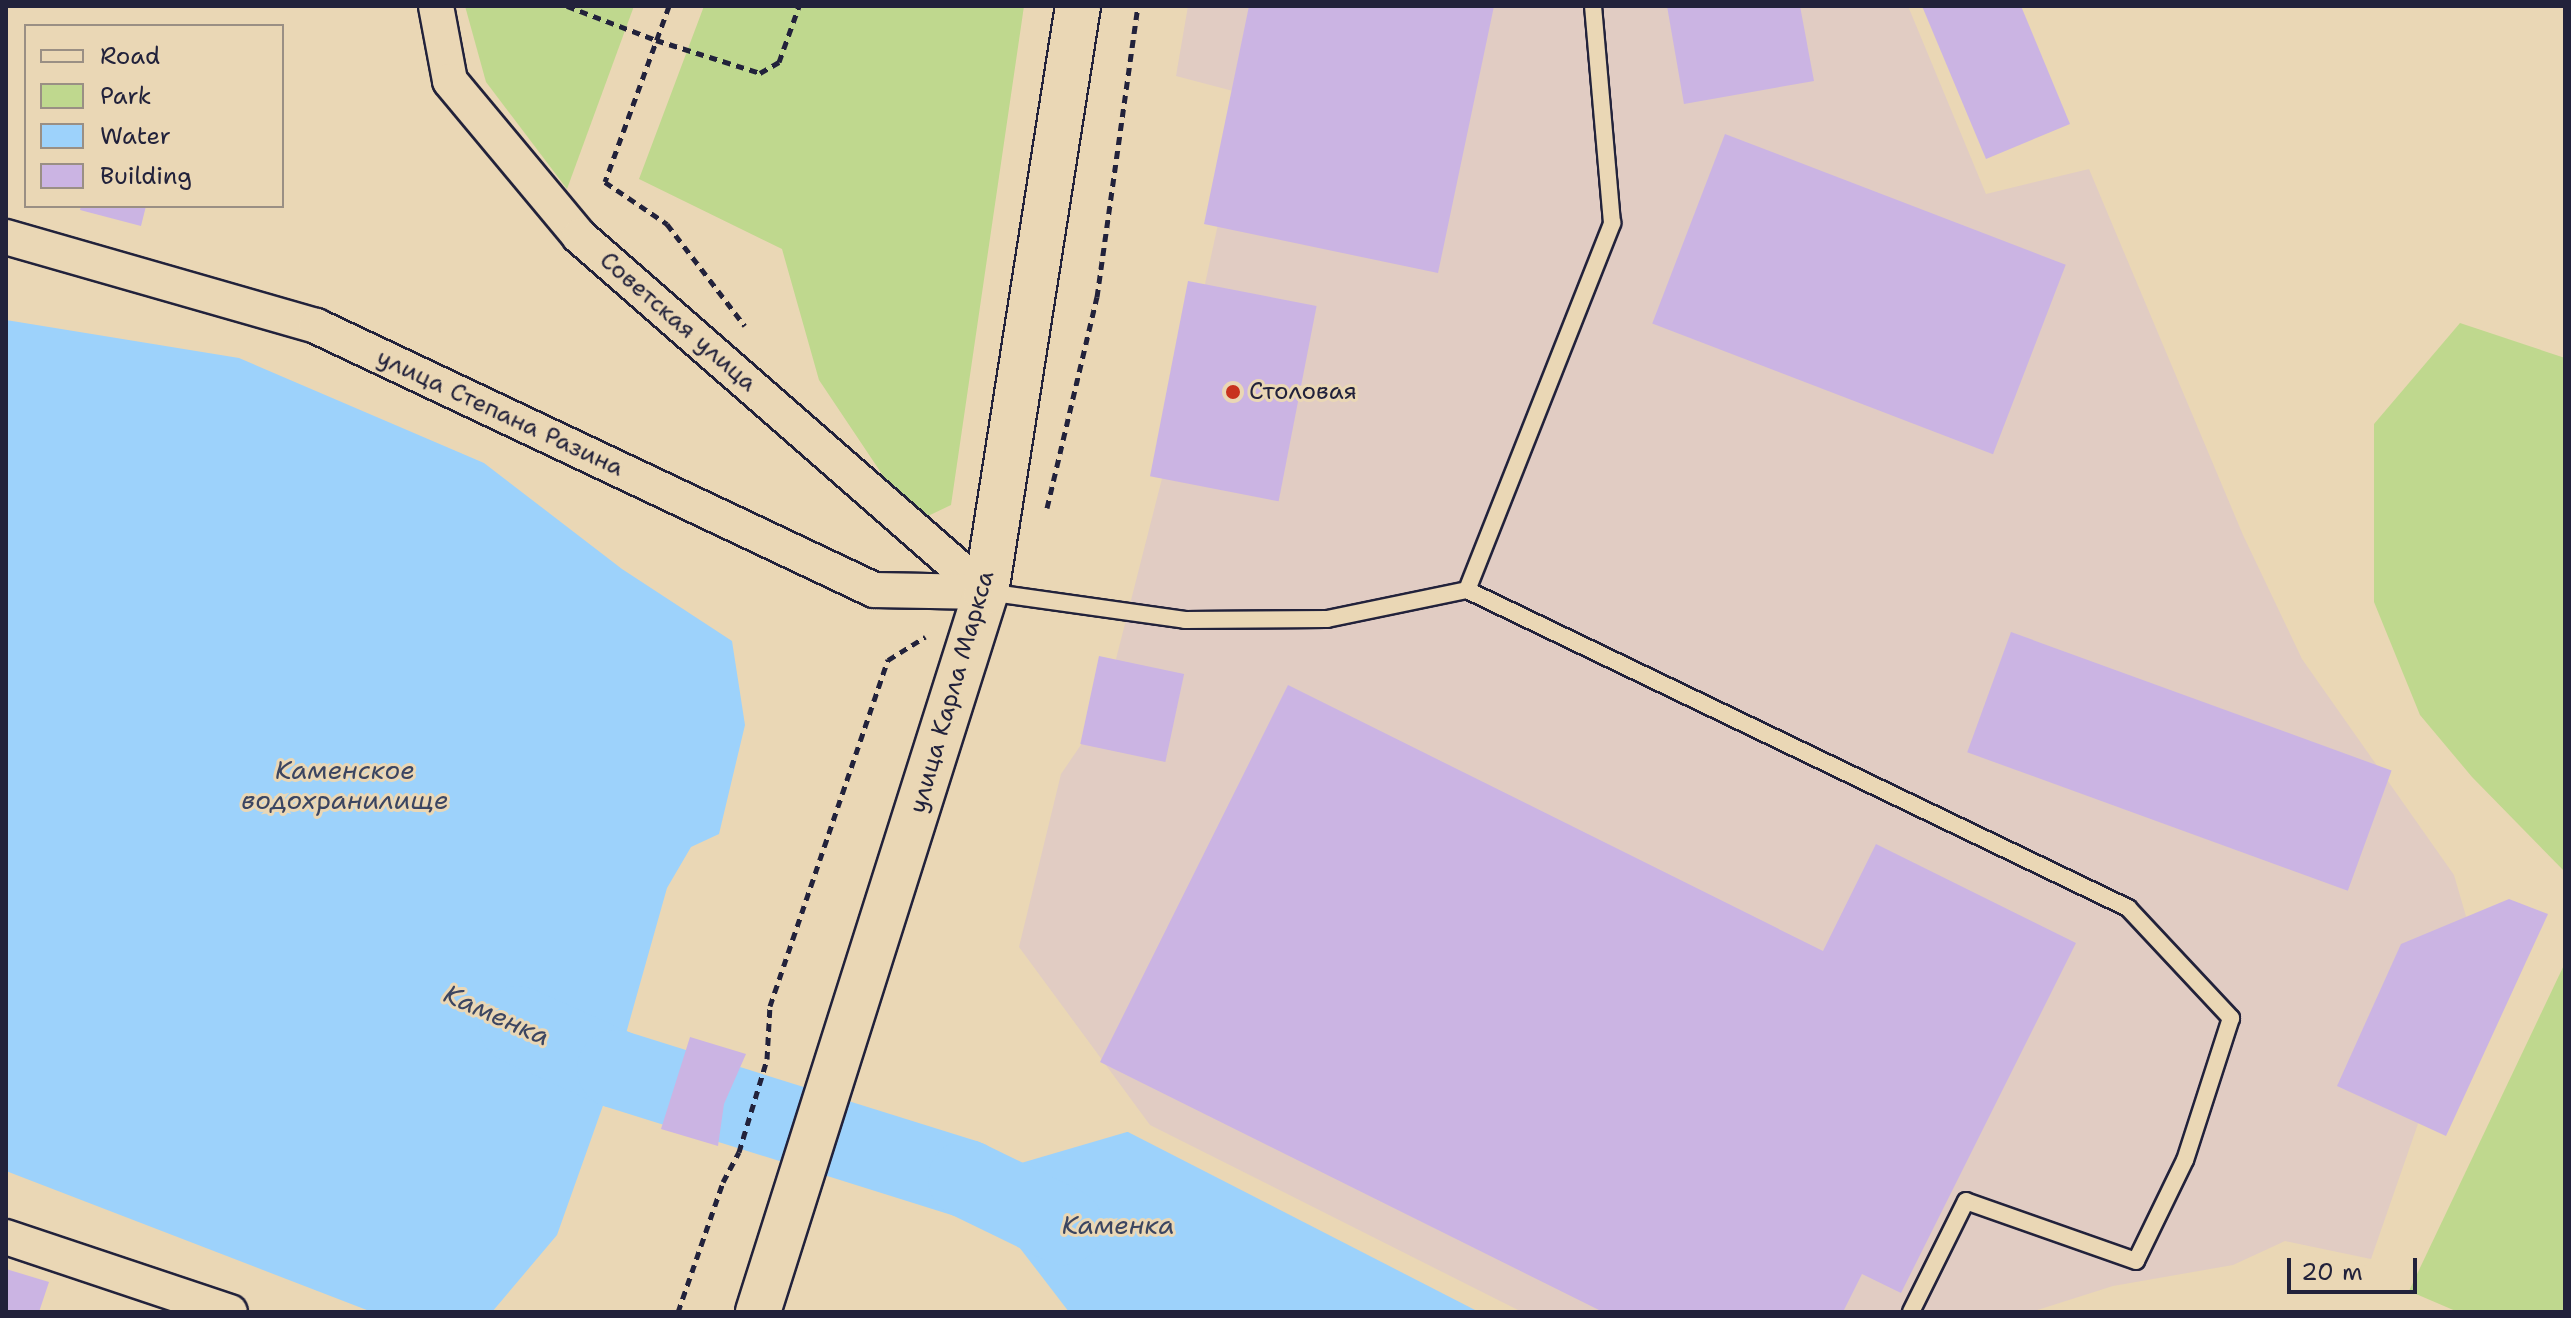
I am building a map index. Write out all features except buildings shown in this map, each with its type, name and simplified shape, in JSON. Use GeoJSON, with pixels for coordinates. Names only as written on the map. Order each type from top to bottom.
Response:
{"type":"FeatureCollection","features":[{"type":"Feature","properties":{"kind":"main road","name":"улица Карла Маркса"},"geometry":{"type":"LineString","coordinates":[[758,1312],[986,592],[1078,6]]}},
{"type":"Feature","properties":{"kind":"street","name":"Советская улица"},"geometry":{"type":"LineString","coordinates":[[436,6],[450,81],[579,236],[986,592]]}},
{"type":"Feature","properties":{"kind":"street","name":"улица Степана Разина"},"geometry":{"type":"LineString","coordinates":[[6,237],[316,326],[874,590],[986,592]]}},
{"type":"Feature","properties":{"kind":"street"},"geometry":{"type":"LineString","coordinates":[[6,1237],[230,1312]]}},
{"type":"Feature","properties":{"kind":"lane"},"geometry":{"type":"LineString","coordinates":[[1467,590],[1612,223],[1593,6]]}},
{"type":"Feature","properties":{"kind":"lane"},"geometry":{"type":"LineString","coordinates":[[986,592],[1201,620],[1327,619],[1467,590],[2128,908],[2231,1018],[2185,1160],[2136,1261],[1966,1201],[1911,1312]]}},
{"type":"Feature","properties":{"kind":"path"},"geometry":{"type":"LineString","coordinates":[[567,6],[656,40],[760,73],[779,62],[799,6]]}},
{"type":"Feature","properties":{"kind":"path"},"geometry":{"type":"LineString","coordinates":[[605,182],[669,6]]}},
{"type":"Feature","properties":{"kind":"path"},"geometry":{"type":"LineString","coordinates":[[1046,516],[1097,297],[1138,6]]}},
{"type":"Feature","properties":{"kind":"path"},"geometry":{"type":"LineString","coordinates":[[678,1312],[723,1182],[739,1152],[767,1059],[770,1006],[888,660],[925,637]]}},
{"type":"Feature","properties":{"kind":"shaded area"},"geometry":{"type":"Polygon","coordinates":[[[1188,6],[1908,6],[1986,194],[2089,169],[2243,535],[2302,659],[2454,875],[2477,954],[2371,1259],[2285,1241],[2233,1265],[2113,1286],[2031,1312],[1522,1312],[1150,1125],[1019,947],[1061,774],[1102,714],[1168,455],[1223,201],[1252,96],[1176,76],[1188,6]]]}},
{"type":"Feature","properties":{"kind":"green space"},"geometry":{"type":"Polygon","coordinates":[[[465,6],[634,6],[567,189],[486,82],[465,6]]]}},
{"type":"Feature","properties":{"kind":"green space"},"geometry":{"type":"Polygon","coordinates":[[[704,6],[1024,6],[951,505],[928,516],[904,507],[819,380],[782,249],[639,179],[704,6]]]}},
{"type":"Feature","properties":{"kind":"green space"},"geometry":{"type":"Polygon","coordinates":[[[2460,323],[2565,358],[2565,872],[2472,777],[2420,715],[2374,602],[2374,424],[2460,323]]]}},
{"type":"Feature","properties":{"kind":"green space"},"geometry":{"type":"Polygon","coordinates":[[[2565,963],[2565,1312],[2458,1312],[2409,1291],[2565,963]]]}},
{"type":"Feature","properties":{"kind":"water","name":"Каменское водохранилище"},"geometry":{"type":"Polygon","coordinates":[[[6,320],[239,358],[484,463],[622,569],[732,641],[745,725],[719,834],[691,847],[667,888],[616,1069],[557,1235],[492,1312],[372,1312],[6,1171],[6,320]]]}},
{"type":"Feature","properties":{"kind":"water","name":"Каменка"},"geometry":{"type":"Polygon","coordinates":[[[1127,1132],[1479,1312],[1069,1312],[967,1179],[1127,1132]]]}},
{"type":"Feature","properties":{"kind":"waterway","name":"Каменка"},"geometry":{"type":"LineString","coordinates":[[518,1025],[616,1069],[967,1179],[1064,1226]]}},
{"type":"Feature","properties":{"kind":"place","name":"Столовая"},"geometry":{"type":"Point","coordinates":[1233,392]}}]}
